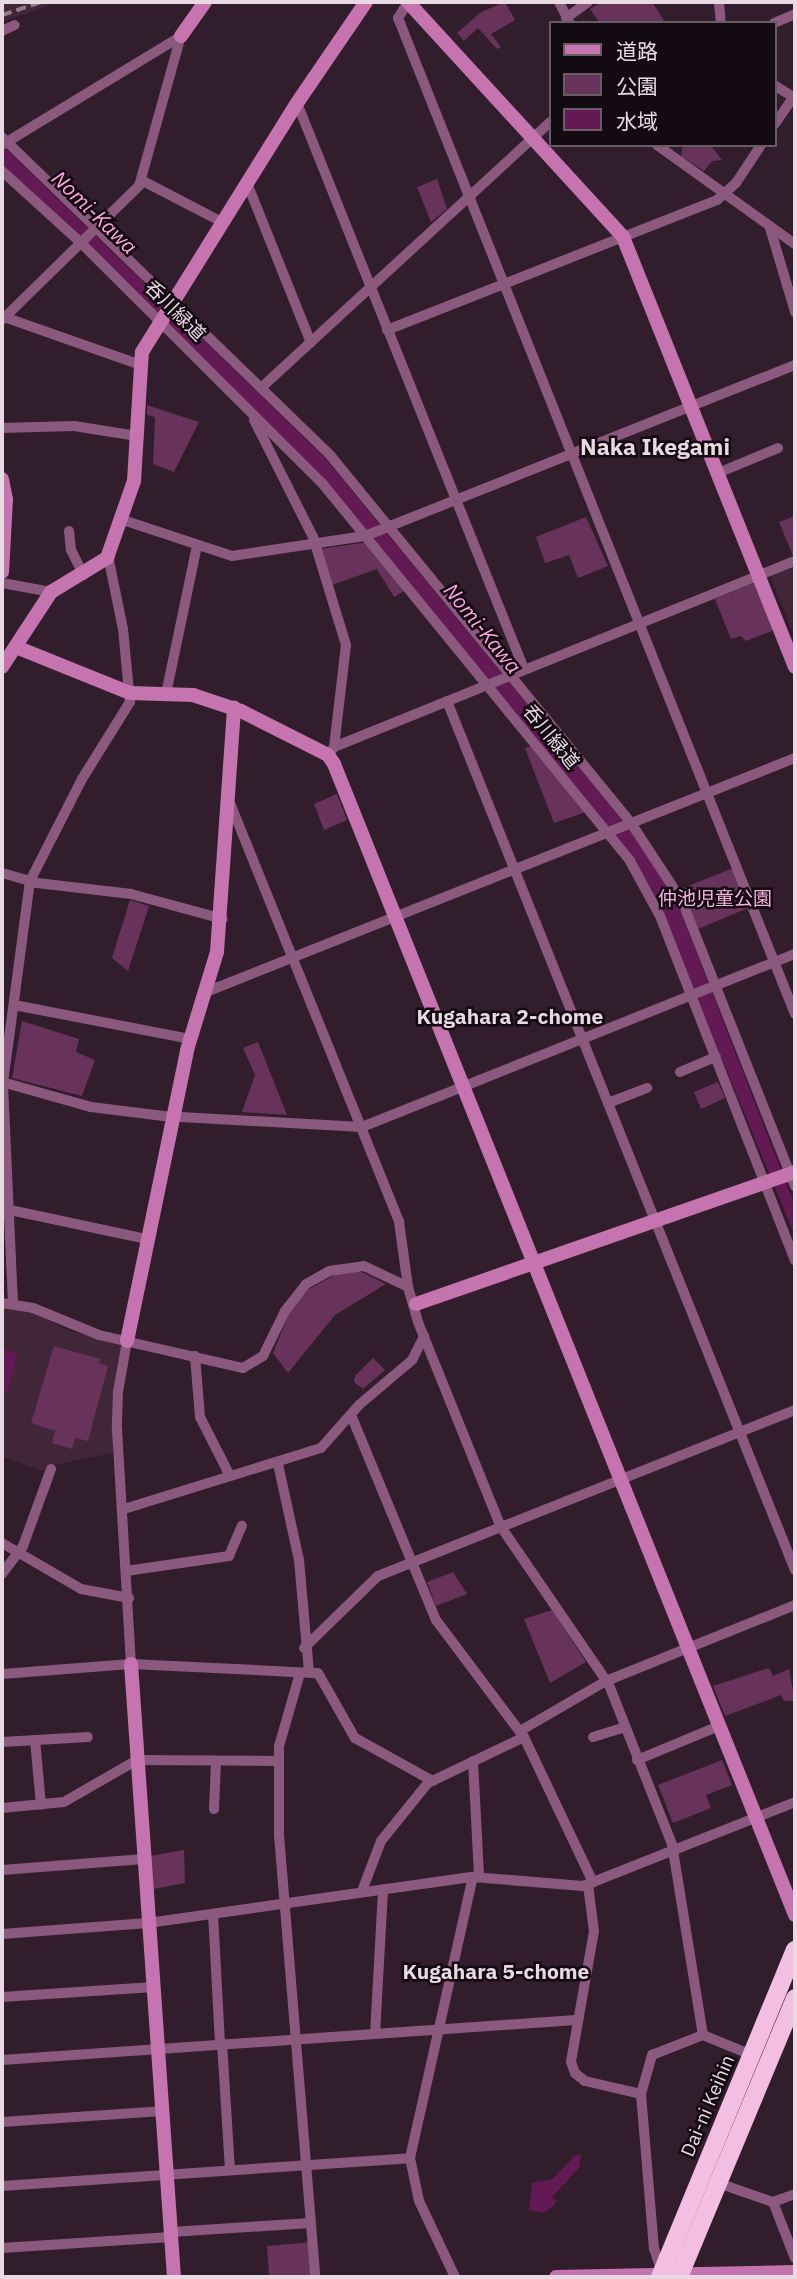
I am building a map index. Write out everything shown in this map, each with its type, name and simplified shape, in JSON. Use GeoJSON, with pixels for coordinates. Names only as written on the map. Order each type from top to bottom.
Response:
{"type":"FeatureCollection","features":[{"type":"Feature","properties":{"kind":"highway","name":"Dai-ni Keihin"},"geometry":{"type":"LineString","coordinates":[[671,2275],[752,2054],[795,1950]]}},
{"type":"Feature","properties":{"kind":"highway","name":"Dai-ni Keihin"},"geometry":{"type":"LineString","coordinates":[[671,2275],[718,2183],[795,1998]]}},
{"type":"Feature","properties":{"kind":"street"},"geometry":{"type":"LineString","coordinates":[[141,365],[3,319],[95,231],[141,180],[181,36],[205,2]]}},
{"type":"Feature","properties":{"kind":"street"},"geometry":{"type":"LineString","coordinates":[[13,1304],[2,1082],[30,881],[82,779],[130,702],[108,555],[134,481],[142,352],[297,103],[366,2]]}},
{"type":"Feature","properties":{"kind":"street"},"geometry":{"type":"LineString","coordinates":[[795,667],[623,237],[408,2],[398,18],[795,1014]]}},
{"type":"Feature","properties":{"kind":"street"},"geometry":{"type":"LineString","coordinates":[[559,2],[568,20],[588,2]]}},
{"type":"Feature","properties":{"kind":"street"},"geometry":{"type":"LineString","coordinates":[[719,2],[721,21]]}},
{"type":"Feature","properties":{"kind":"street"},"geometry":{"type":"LineString","coordinates":[[776,22],[795,14]]}},
{"type":"Feature","properties":{"kind":"street"},"geometry":{"type":"LineString","coordinates":[[2,31],[15,25]]}},
{"type":"Feature","properties":{"kind":"street"},"geometry":{"type":"LineString","coordinates":[[181,36],[3,141],[330,455],[630,824],[682,901],[713,986],[792,1176],[767,1181],[415,1304]]}},
{"type":"Feature","properties":{"kind":"street"},"geometry":{"type":"LineString","coordinates":[[776,86],[794,98],[776,122]]}},
{"type":"Feature","properties":{"kind":"street"},"geometry":{"type":"LineString","coordinates":[[297,103],[524,669]]}},
{"type":"Feature","properties":{"kind":"street"},"geometry":{"type":"LineString","coordinates":[[262,387],[470,199],[548,124]]}},
{"type":"Feature","properties":{"kind":"street"},"geometry":{"type":"LineString","coordinates":[[660,147],[795,244]]}},
{"type":"Feature","properties":{"kind":"street"},"geometry":{"type":"LineString","coordinates":[[387,330],[726,195],[760,147]]}},
{"type":"Feature","properties":{"kind":"street","name":"呑川緑道"},"geometry":{"type":"LineString","coordinates":[[2,172],[82,243],[322,483],[609,833],[648,888],[767,1181],[795,1260]]}},
{"type":"Feature","properties":{"kind":"street"},"geometry":{"type":"LineString","coordinates":[[141,180],[222,222]]}},
{"type":"Feature","properties":{"kind":"street"},"geometry":{"type":"LineString","coordinates":[[247,184],[311,343]]}},
{"type":"Feature","properties":{"kind":"street"},"geometry":{"type":"LineString","coordinates":[[770,228],[795,312]]}},
{"type":"Feature","properties":{"kind":"street"},"geometry":{"type":"LineString","coordinates":[[120,519],[232,556],[366,536],[795,365]]}},
{"type":"Feature","properties":{"kind":"street"},"geometry":{"type":"LineString","coordinates":[[250,411],[315,544],[346,645],[331,751],[533,1263],[795,1914]]}},
{"type":"Feature","properties":{"kind":"street"},"geometry":{"type":"LineString","coordinates":[[2,428],[74,426],[137,436]]}},
{"type":"Feature","properties":{"kind":"street"},"geometry":{"type":"LineString","coordinates":[[718,473],[778,448]]}},
{"type":"Feature","properties":{"kind":"street"},"geometry":{"type":"LineString","coordinates":[[2,479],[6,499],[2,572]]}},
{"type":"Feature","properties":{"kind":"street"},"geometry":{"type":"LineString","coordinates":[[69,531],[71,550],[84,575]]}},
{"type":"Feature","properties":{"kind":"street"},"geometry":{"type":"LineString","coordinates":[[166,695],[197,545]]}},
{"type":"Feature","properties":{"kind":"street"},"geometry":{"type":"LineString","coordinates":[[2,667],[10,650],[51,592],[84,575],[108,555]]}},
{"type":"Feature","properties":{"kind":"street"},"geometry":{"type":"LineString","coordinates":[[10,650],[130,693],[193,695],[234,708],[331,751],[509,675],[795,561]]}},
{"type":"Feature","properties":{"kind":"street"},"geometry":{"type":"LineString","coordinates":[[2,583],[51,592]]}},
{"type":"Feature","properties":{"kind":"street"},"geometry":{"type":"LineString","coordinates":[[447,701],[795,1570]]}},
{"type":"Feature","properties":{"kind":"street"},"geometry":{"type":"LineString","coordinates":[[174,2277],[137,1760],[118,1392],[146,1239],[190,1039],[206,992],[223,919],[234,708]]}},
{"type":"Feature","properties":{"kind":"street"},"geometry":{"type":"LineString","coordinates":[[206,992],[795,758]]}},
{"type":"Feature","properties":{"kind":"street"},"geometry":{"type":"LineString","coordinates":[[230,802],[400,1222],[408,1287],[424,1336],[501,1527],[606,1681],[625,1727],[672,1850],[703,2035]]}},
{"type":"Feature","properties":{"kind":"street"},"geometry":{"type":"LineString","coordinates":[[2,873],[30,881],[131,894],[223,919]]}},
{"type":"Feature","properties":{"kind":"street"},"geometry":{"type":"LineString","coordinates":[[2,1082],[91,1107],[173,1117],[362,1127],[795,954]]}},
{"type":"Feature","properties":{"kind":"street"},"geometry":{"type":"LineString","coordinates":[[14,1005],[190,1039]]}},
{"type":"Feature","properties":{"kind":"street"},"geometry":{"type":"LineString","coordinates":[[680,1072],[716,1057]]}},
{"type":"Feature","properties":{"kind":"street"},"geometry":{"type":"LineString","coordinates":[[608,1103],[647,1087]]}},
{"type":"Feature","properties":{"kind":"street"},"geometry":{"type":"LineString","coordinates":[[10,1210],[146,1239]]}},
{"type":"Feature","properties":{"kind":"street"},"geometry":{"type":"LineString","coordinates":[[2,1303],[13,1304],[127,1340],[243,1368],[253,1366],[306,1284],[342,1266],[364,1266],[408,1287]]}},
{"type":"Feature","properties":{"kind":"street"},"geometry":{"type":"LineString","coordinates":[[124,1509],[278,1464],[321,1448],[351,1415],[412,1360],[424,1336]]}},
{"type":"Feature","properties":{"kind":"street"},"geometry":{"type":"LineString","coordinates":[[195,1356],[200,1417],[230,1476]]}},
{"type":"Feature","properties":{"kind":"street"},"geometry":{"type":"LineString","coordinates":[[304,1648],[376,1577],[795,1410]]}},
{"type":"Feature","properties":{"kind":"street"},"geometry":{"type":"LineString","coordinates":[[351,1415],[436,1620],[522,1734],[590,1884],[593,1931],[570,2057],[575,2074],[585,2081],[641,2094]]}},
{"type":"Feature","properties":{"kind":"street"},"geometry":{"type":"LineString","coordinates":[[278,1464],[299,1560],[304,1648],[304,1673],[282,1730],[278,1761],[281,1889],[287,1904],[315,2277]]}},
{"type":"Feature","properties":{"kind":"street"},"geometry":{"type":"LineString","coordinates":[[2,1574],[18,1552],[51,1469]]}},
{"type":"Feature","properties":{"kind":"street"},"geometry":{"type":"LineString","coordinates":[[126,1571],[229,1556],[242,1526]]}},
{"type":"Feature","properties":{"kind":"street"},"geometry":{"type":"LineString","coordinates":[[2,1542],[80,1588],[129,1598]]}},
{"type":"Feature","properties":{"kind":"street"},"geometry":{"type":"LineString","coordinates":[[362,1891],[382,1839],[433,1781],[522,1734],[606,1681],[795,1605]]}},
{"type":"Feature","properties":{"kind":"street"},"geometry":{"type":"LineString","coordinates":[[2,1674],[131,1664],[318,1673],[355,1738],[433,1781]]}},
{"type":"Feature","properties":{"kind":"street"},"geometry":{"type":"LineString","coordinates":[[637,1759],[719,1726]]}},
{"type":"Feature","properties":{"kind":"street"},"geometry":{"type":"LineString","coordinates":[[593,1737],[625,1727]]}},
{"type":"Feature","properties":{"kind":"street"},"geometry":{"type":"LineString","coordinates":[[2,1742],[88,1738]]}},
{"type":"Feature","properties":{"kind":"street"},"geometry":{"type":"LineString","coordinates":[[35,1740],[41,1805]]}},
{"type":"Feature","properties":{"kind":"street"},"geometry":{"type":"LineString","coordinates":[[2,1808],[64,1802],[137,1760],[278,1761]]}},
{"type":"Feature","properties":{"kind":"street"},"geometry":{"type":"LineString","coordinates":[[214,1809],[216,1761]]}},
{"type":"Feature","properties":{"kind":"street"},"geometry":{"type":"LineString","coordinates":[[454,2277],[419,2201],[410,2158],[476,1877],[473,1761]]}},
{"type":"Feature","properties":{"kind":"street"},"geometry":{"type":"LineString","coordinates":[[2,1934],[148,1923],[476,1877],[590,1884],[795,1802]]}},
{"type":"Feature","properties":{"kind":"street"},"geometry":{"type":"LineString","coordinates":[[2,1870],[144,1859]]}},
{"type":"Feature","properties":{"kind":"street"},"geometry":{"type":"LineString","coordinates":[[375,2034],[383,1889]]}},
{"type":"Feature","properties":{"kind":"street"},"geometry":{"type":"LineString","coordinates":[[213,1914],[230,2170]]}},
{"type":"Feature","properties":{"kind":"street"},"geometry":{"type":"LineString","coordinates":[[2,1997],[154,1987]]}},
{"type":"Feature","properties":{"kind":"street"},"geometry":{"type":"LineString","coordinates":[[2,2060],[576,2020]]}},
{"type":"Feature","properties":{"kind":"street"},"geometry":{"type":"LineString","coordinates":[[671,2275],[654,2249],[641,2094],[652,2055],[703,2035],[752,2054]]}},
{"type":"Feature","properties":{"kind":"street"},"geometry":{"type":"LineString","coordinates":[[2,2122],[162,2110]]}},
{"type":"Feature","properties":{"kind":"street"},"geometry":{"type":"LineString","coordinates":[[2,2186],[410,2158]]}},
{"type":"Feature","properties":{"kind":"street"},"geometry":{"type":"LineString","coordinates":[[718,2183],[773,2203],[795,2194]]}},
{"type":"Feature","properties":{"kind":"street"},"geometry":{"type":"LineString","coordinates":[[773,2203],[795,2258]]}},
{"type":"Feature","properties":{"kind":"street"},"geometry":{"type":"LineString","coordinates":[[2,2248],[311,2223]]}},
{"type":"Feature","properties":{"kind":"street"},"geometry":{"type":"LineString","coordinates":[[556,2277],[795,2272]]}},
{"type":"Feature","properties":{"kind":"shaded area"},"geometry":{"type":"Polygon","coordinates":[[[2,2],[59,2],[2,22],[2,2]]]}},
{"type":"Feature","properties":{"kind":"shaded area"},"geometry":{"type":"Polygon","coordinates":[[[795,565],[795,638],[770,575],[795,565]]]}},
{"type":"Feature","properties":{"kind":"shaded area"},"geometry":{"type":"Polygon","coordinates":[[[2,1308],[27,1310],[70,1331],[121,1344],[116,1452],[46,1467],[43,1471],[2,1457],[2,1308]]]}},
{"type":"Feature","properties":{"kind":"green space"},"geometry":{"type":"Polygon","coordinates":[[[505,2],[515,20],[491,34],[501,47],[497,49],[478,28],[464,41],[457,33],[481,12],[505,2]]]}},
{"type":"Feature","properties":{"kind":"green space"},"geometry":{"type":"Polygon","coordinates":[[[601,2],[652,2],[664,21],[599,21],[590,9],[601,2]]]}},
{"type":"Feature","properties":{"kind":"green space"},"geometry":{"type":"Polygon","coordinates":[[[683,147],[712,147],[722,160],[712,161],[704,171],[681,156],[683,147]]]}},
{"type":"Feature","properties":{"kind":"green space"},"geometry":{"type":"Polygon","coordinates":[[[437,179],[447,209],[431,222],[417,187],[437,179]]]}},
{"type":"Feature","properties":{"kind":"green space"},"geometry":{"type":"Polygon","coordinates":[[[147,405],[199,422],[174,472],[153,464],[155,417],[147,415],[147,405]]]}},
{"type":"Feature","properties":{"kind":"green space"},"geometry":{"type":"Polygon","coordinates":[[[795,516],[795,556],[793,556],[779,522],[795,516]]]}},
{"type":"Feature","properties":{"kind":"green space"},"geometry":{"type":"Polygon","coordinates":[[[586,517],[608,566],[578,578],[569,555],[545,563],[536,537],[586,517]]]}},
{"type":"Feature","properties":{"kind":"green space"},"geometry":{"type":"Polygon","coordinates":[[[368,542],[406,590],[394,597],[377,569],[332,585],[321,549],[368,542]]]}},
{"type":"Feature","properties":{"kind":"green space"},"geometry":{"type":"Polygon","coordinates":[[[754,583],[774,630],[746,641],[741,636],[731,639],[715,599],[754,583]]]}},
{"type":"Feature","properties":{"kind":"green space"},"geometry":{"type":"Polygon","coordinates":[[[531,746],[586,812],[554,823],[525,748],[531,746]]]}},
{"type":"Feature","properties":{"kind":"green space"},"geometry":{"type":"Polygon","coordinates":[[[337,794],[347,820],[324,830],[314,804],[337,794]]]}},
{"type":"Feature","properties":{"kind":"green space","name":"仲池児童公園"},"geometry":{"type":"Polygon","coordinates":[[[733,868],[748,908],[698,929],[681,889],[733,868]]]}},
{"type":"Feature","properties":{"kind":"green space"},"geometry":{"type":"Polygon","coordinates":[[[130,900],[149,906],[128,971],[112,958],[130,900]]]}},
{"type":"Feature","properties":{"kind":"green space"},"geometry":{"type":"Polygon","coordinates":[[[22,1021],[79,1039],[76,1052],[95,1060],[82,1096],[12,1078],[22,1021]]]}},
{"type":"Feature","properties":{"kind":"green space"},"geometry":{"type":"Polygon","coordinates":[[[258,1042],[287,1115],[242,1112],[255,1075],[243,1048],[258,1042]]]}},
{"type":"Feature","properties":{"kind":"green space"},"geometry":{"type":"Polygon","coordinates":[[[718,1082],[725,1098],[701,1109],[694,1092],[718,1082]]]}},
{"type":"Feature","properties":{"kind":"green space"},"geometry":{"type":"Polygon","coordinates":[[[340,1272],[362,1272],[386,1284],[335,1315],[288,1373],[273,1353],[290,1311],[309,1289],[340,1272]]]}},
{"type":"Feature","properties":{"kind":"green space"},"geometry":{"type":"Polygon","coordinates":[[[54,1346],[100,1359],[99,1363],[108,1366],[88,1441],[75,1438],[72,1449],[52,1443],[55,1431],[31,1423],[54,1346]]]}},
{"type":"Feature","properties":{"kind":"green space"},"geometry":{"type":"Polygon","coordinates":[[[373,1358],[385,1370],[363,1389],[354,1382],[355,1376],[373,1358]]]}},
{"type":"Feature","properties":{"kind":"green space"},"geometry":{"type":"Polygon","coordinates":[[[453,1572],[467,1594],[436,1606],[427,1582],[453,1572]]]}},
{"type":"Feature","properties":{"kind":"green space"},"geometry":{"type":"Polygon","coordinates":[[[552,1610],[586,1662],[550,1683],[524,1619],[552,1610]]]}},
{"type":"Feature","properties":{"kind":"green space"},"geometry":{"type":"Polygon","coordinates":[[[769,1668],[773,1676],[789,1669],[795,1701],[784,1701],[781,1695],[725,1716],[713,1686],[769,1668]]]}},
{"type":"Feature","properties":{"kind":"green space"},"geometry":{"type":"Polygon","coordinates":[[[722,1760],[732,1785],[706,1795],[711,1808],[673,1823],[658,1785],[722,1760]]]}},
{"type":"Feature","properties":{"kind":"green space"},"geometry":{"type":"Polygon","coordinates":[[[184,1850],[185,1883],[153,1889],[150,1856],[184,1850]]]}},
{"type":"Feature","properties":{"kind":"green space"},"geometry":{"type":"Polygon","coordinates":[[[313,2242],[311,2277],[269,2277],[267,2246],[313,2242]]]}},
{"type":"Feature","properties":{"kind":"water"},"geometry":{"type":"Polygon","coordinates":[[[2,145],[324,457],[629,828],[676,900],[795,1206],[795,1236],[652,889],[634,860],[322,483],[2,171],[2,145]]]}},
{"type":"Feature","properties":{"kind":"water"},"geometry":{"type":"Polygon","coordinates":[[[4,1349],[18,1354],[7,1392],[2,1390],[4,1349]]]}},
{"type":"Feature","properties":{"kind":"water"},"geometry":{"type":"Polygon","coordinates":[[[581,2155],[579,2168],[552,2197],[557,2201],[554,2205],[543,2213],[529,2210],[532,2183],[553,2179],[574,2156],[581,2155]]]}},
{"type":"Feature","properties":{"kind":"railway"},"geometry":{"type":"LineString","coordinates":[[2,15],[41,2]]}},
{"type":"Feature","properties":{"kind":"district","name":"Naka Ikegami"},"geometry":{"type":"Point","coordinates":[655,446]}},
{"type":"Feature","properties":{"kind":"district","name":"Kugahara 2-chome"},"geometry":{"type":"Point","coordinates":[510,1016]}},
{"type":"Feature","properties":{"kind":"district","name":"Kugahara 5-chome"},"geometry":{"type":"Point","coordinates":[496,1971]}},
{"type":"Feature","properties":{"kind":"water label","name":"Nomi-Kawa"},"geometry":{"type":"Point","coordinates":[95,212]}},
{"type":"Feature","properties":{"kind":"water label","name":"Nomi-Kawa"},"geometry":{"type":"Point","coordinates":[483,628]}}]}
